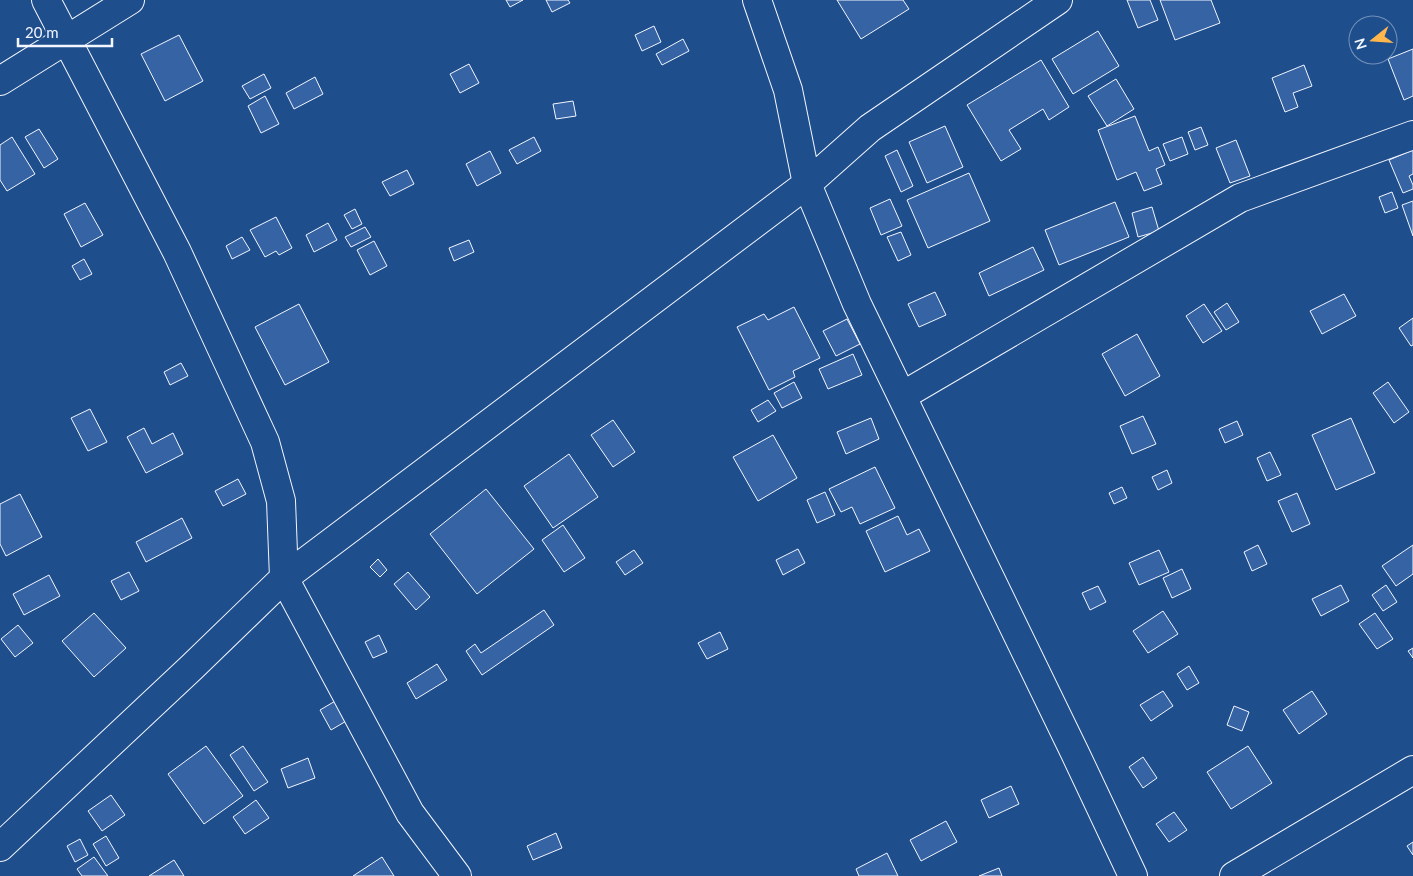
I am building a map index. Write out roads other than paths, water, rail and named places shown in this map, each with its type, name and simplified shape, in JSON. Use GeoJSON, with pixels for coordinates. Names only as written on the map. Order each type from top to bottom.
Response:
{"type":"FeatureCollection","features":[{"type":"Feature","properties":{"kind":"street"},"geometry":{"type":"LineString","coordinates":[[46,0],[177,252],[266,442],[281,501],[284,578],[410,813],[457,876]]}},
{"type":"Feature","properties":{"kind":"street"},"geometry":{"type":"LineString","coordinates":[[0,81],[130,0]]}},
{"type":"Feature","properties":{"kind":"street"},"geometry":{"type":"LineString","coordinates":[[757,0],[788,90],[807,184],[857,304],[1133,876]]}},
{"type":"Feature","properties":{"kind":"street"},"geometry":{"type":"LineString","coordinates":[[0,848],[284,578],[807,184],[870,128],[1058,0]]}},
{"type":"Feature","properties":{"kind":"street"},"geometry":{"type":"LineString","coordinates":[[902,396],[1240,198],[1413,135]]}},
{"type":"Feature","properties":{"kind":"street"},"geometry":{"type":"LineString","coordinates":[[1234,876],[1413,770]]}}]}
